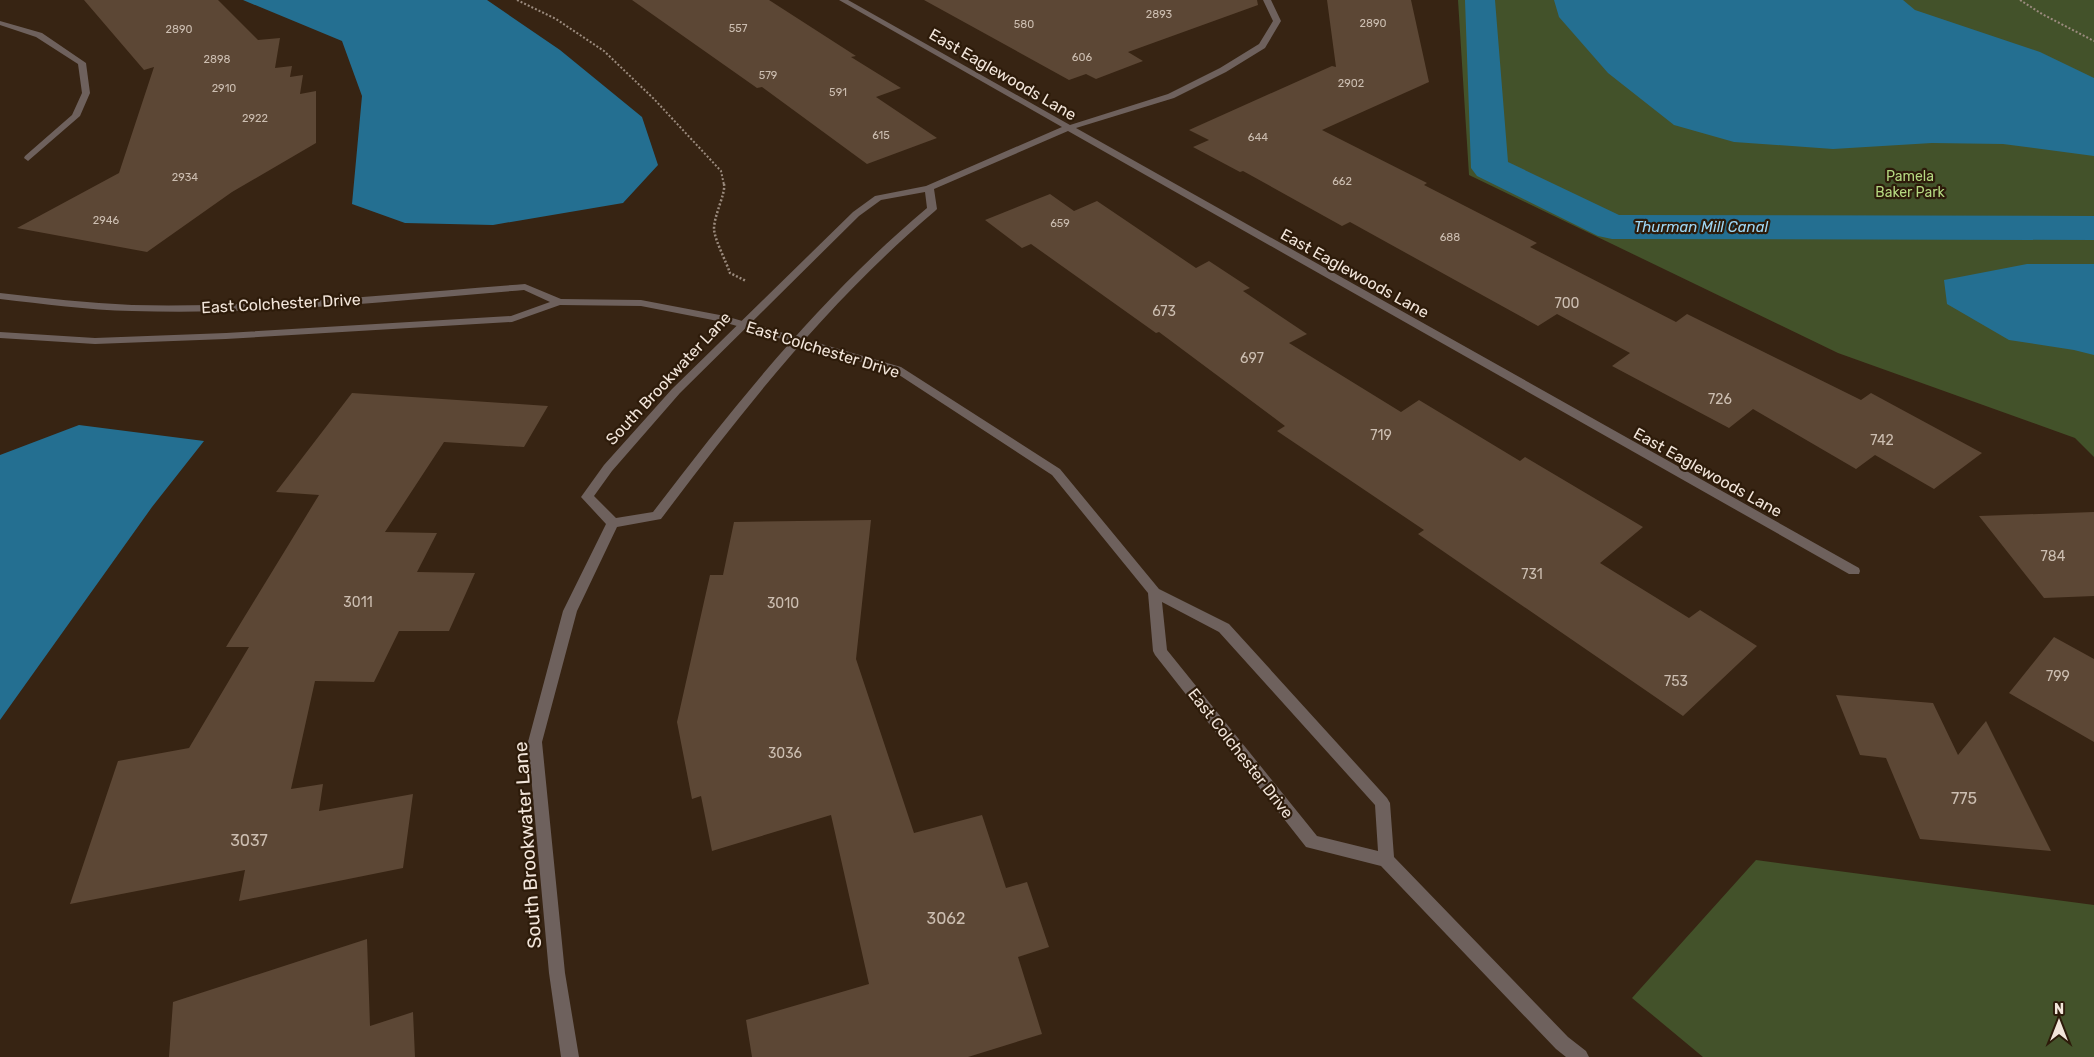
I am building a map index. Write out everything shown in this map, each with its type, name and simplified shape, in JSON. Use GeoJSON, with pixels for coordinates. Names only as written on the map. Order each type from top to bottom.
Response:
{"type":"FeatureCollection","features":[{"type":"Feature","properties":{"kind":"street","name":"East Eaglewoods Lane"},"geometry":{"type":"LineString","coordinates":[[842,0],[1854,571]]}},
{"type":"Feature","properties":{"kind":"street","name":"South Brookwater Lane"},"geometry":{"type":"LineString","coordinates":[[570,1057],[557,974],[535,742],[570,611],[613,523],[588,497],[608,468],[676,391],[856,214],[878,198],[929,188],[1068,128],[1171,96],[1223,70],[1262,46],[1277,21],[1267,0]]}},
{"type":"Feature","properties":{"kind":"street"},"geometry":{"type":"LineString","coordinates":[[0,23],[39,35],[82,64],[86,92],[76,116],[28,158]]}},
{"type":"Feature","properties":{"kind":"street"},"geometry":{"type":"LineString","coordinates":[[613,523],[657,516],[754,392],[798,340],[844,290],[909,227],[932,209],[929,188]]}},
{"type":"Feature","properties":{"kind":"street","name":"East Colchester Drive"},"geometry":{"type":"LineString","coordinates":[[0,296],[120,308],[238,308],[525,287],[559,302]]}},
{"type":"Feature","properties":{"kind":"street","name":"East Colchester Drive"},"geometry":{"type":"LineString","coordinates":[[0,335],[94,341],[226,336],[512,319],[559,302],[641,303],[725,319],[897,369],[1056,472],[1154,592],[1224,628],[1382,803],[1386,860],[1312,842],[1160,651],[1154,592]]}},
{"type":"Feature","properties":{"kind":"street"},"geometry":{"type":"LineString","coordinates":[[1386,860],[1562,1044],[1580,1057]]}},
{"type":"Feature","properties":{"kind":"path"},"geometry":{"type":"LineString","coordinates":[[517,0],[556,20],[604,51],[721,170],[724,188],[717,208],[714,230],[730,273],[748,282]]}},
{"type":"Feature","properties":{"kind":"path"},"geometry":{"type":"LineString","coordinates":[[2020,0],[2042,14],[2094,41]]}},
{"type":"Feature","properties":{"kind":"green space","name":"Pamela Baker Park"},"geometry":{"type":"Polygon","coordinates":[[[1458,0],[2094,0],[2094,457],[2075,438],[1838,353],[1469,175],[1458,0]]]}},
{"type":"Feature","properties":{"kind":"green space"},"geometry":{"type":"Polygon","coordinates":[[[1756,860],[2094,905],[2094,1057],[1703,1057],[1632,998],[1756,860]]]}},
{"type":"Feature","properties":{"kind":"water"},"geometry":{"type":"Polygon","coordinates":[[[243,0],[487,0],[560,50],[642,117],[658,165],[623,203],[493,225],[405,223],[352,204],[362,96],[342,41],[243,0]]]}},
{"type":"Feature","properties":{"kind":"water"},"geometry":{"type":"Polygon","coordinates":[[[1554,0],[1903,0],[1915,10],[2040,52],[2094,78],[2094,156],[2003,144],[1932,143],[1833,149],[1734,142],[1674,125],[1608,73],[1559,17],[1554,0]]]}},
{"type":"Feature","properties":{"kind":"water"},"geometry":{"type":"Polygon","coordinates":[[[2027,264],[2094,264],[2094,355],[2009,340],[1947,304],[1944,280],[2027,264]]]}},
{"type":"Feature","properties":{"kind":"water"},"geometry":{"type":"Polygon","coordinates":[[[79,425],[204,441],[152,507],[0,720],[0,455],[79,425]]]}},
{"type":"Feature","properties":{"kind":"building"},"geometry":{"type":"Polygon","coordinates":[[[84,0],[218,0],[258,40],[280,38],[275,68],[292,66],[290,77],[303,75],[300,94],[316,91],[316,143],[232,192],[147,252],[17,228],[119,173],[154,67],[144,70],[84,0]]]}},
{"type":"Feature","properties":{"kind":"building"},"geometry":{"type":"Polygon","coordinates":[[[632,0],[769,0],[856,56],[851,57],[901,88],[876,97],[937,138],[867,164],[762,87],[757,88],[632,0]]]}},
{"type":"Feature","properties":{"kind":"building"},"geometry":{"type":"Polygon","coordinates":[[[924,0],[1257,0],[1258,5],[1128,52],[1143,61],[1096,79],[1086,74],[1069,80],[924,0]]]}},
{"type":"Feature","properties":{"kind":"building"},"geometry":{"type":"Polygon","coordinates":[[[1327,0],[1411,0],[1429,82],[1322,130],[1427,183],[1424,185],[1537,243],[1530,247],[1676,322],[1687,314],[1861,400],[1871,393],[1982,453],[1934,489],[1875,455],[1856,469],[1753,409],[1729,428],[1612,366],[1630,353],[1557,314],[1538,326],[1350,222],[1342,226],[1243,171],[1240,172],[1193,147],[1209,140],[1189,130],[1332,66],[1336,67],[1327,0]]]}},
{"type":"Feature","properties":{"kind":"building"},"geometry":{"type":"Polygon","coordinates":[[[1050,194],[1074,211],[1097,201],[1196,268],[1209,261],[1250,288],[1243,291],[1307,334],[1289,343],[1401,412],[1419,400],[1520,461],[1525,457],[1643,527],[1600,563],[1689,618],[1700,610],[1757,646],[1683,716],[1418,534],[1424,530],[1277,431],[1285,426],[1159,332],[1156,333],[1031,244],[1022,248],[985,220],[1050,194]]]}},
{"type":"Feature","properties":{"kind":"building"},"geometry":{"type":"Polygon","coordinates":[[[352,393],[548,406],[524,447],[444,442],[385,532],[437,533],[417,572],[475,573],[449,631],[399,631],[374,682],[315,681],[291,789],[323,784],[319,811],[413,794],[403,868],[239,901],[245,870],[70,904],[118,761],[189,748],[249,647],[226,647],[319,495],[276,492],[352,393]]]}},
{"type":"Feature","properties":{"kind":"building"},"geometry":{"type":"Polygon","coordinates":[[[2094,512],[2094,596],[2044,598],[1979,516],[2094,512]]]}},
{"type":"Feature","properties":{"kind":"building"},"geometry":{"type":"Polygon","coordinates":[[[871,520],[856,659],[914,833],[982,815],[1006,888],[1027,882],[1049,947],[1018,957],[1042,1034],[968,1057],[752,1057],[746,1020],[869,984],[831,815],[712,851],[701,796],[692,799],[677,722],[710,575],[723,575],[734,522],[871,520]]]}},
{"type":"Feature","properties":{"kind":"building"},"geometry":{"type":"Polygon","coordinates":[[[2054,637],[2094,659],[2094,742],[2009,693],[2054,637]]]}},
{"type":"Feature","properties":{"kind":"building"},"geometry":{"type":"Polygon","coordinates":[[[1836,695],[1933,703],[1958,755],[1986,721],[2051,851],[1920,839],[1886,758],[1860,755],[1836,695]]]}},
{"type":"Feature","properties":{"kind":"building"},"geometry":{"type":"Polygon","coordinates":[[[367,939],[370,1026],[413,1012],[415,1057],[169,1057],[173,1002],[367,939]]]}},
{"type":"Feature","properties":{"kind":"waterway","name":"Thurman Mill Canal"},"geometry":{"type":"LineString","coordinates":[[1480,0],[1490,168],[1612,227],[2094,228]]}}]}
